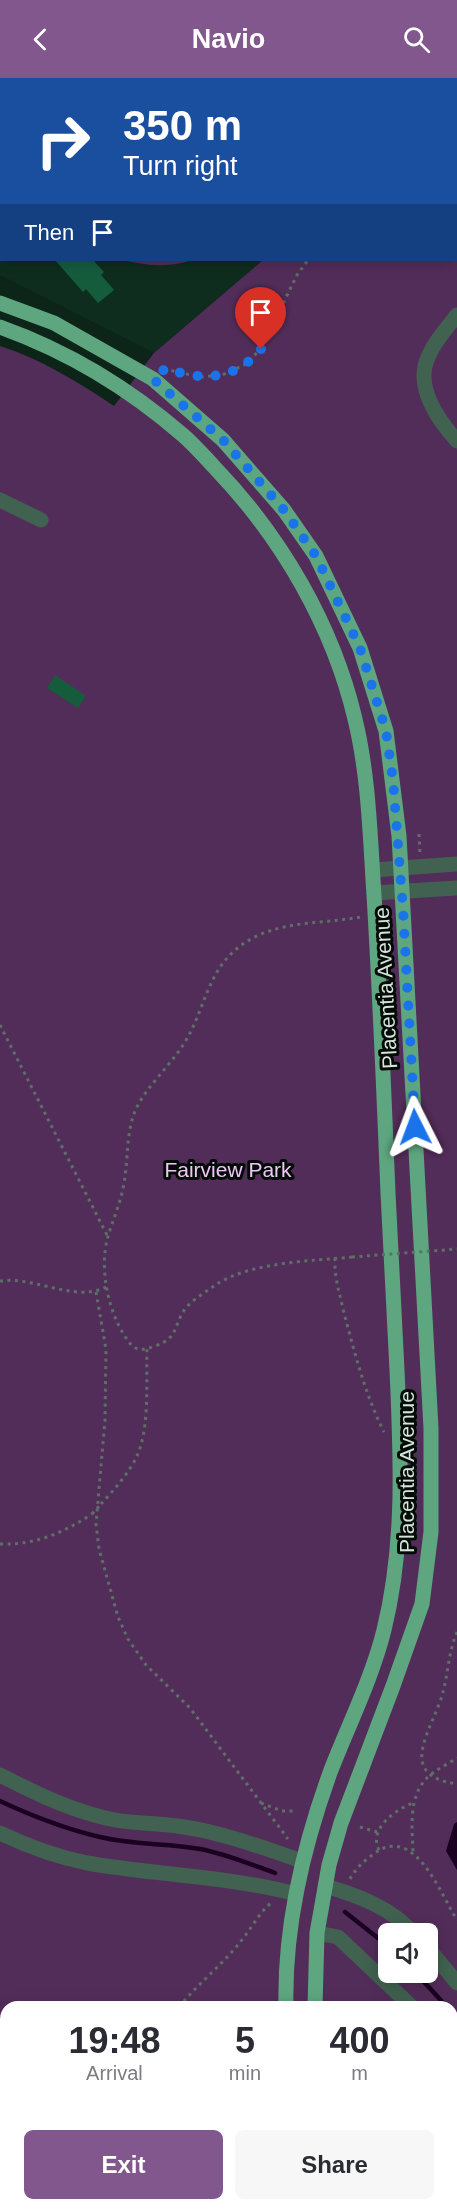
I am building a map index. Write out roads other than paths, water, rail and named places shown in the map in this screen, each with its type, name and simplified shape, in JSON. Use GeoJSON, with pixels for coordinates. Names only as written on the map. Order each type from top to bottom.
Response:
{"type":"FeatureCollection","features":[{"type":"Feature","properties":{"kind":"main road","name":"Placentia Avenue"},"geometry":{"type":"LineString","coordinates":[[0,303],[54,323],[153,379],[223,440],[284,510],[316,556],[360,648],[386,731],[393,780],[402,892],[431,1428],[432,1532],[422,1604],[341,1823],[325,1886],[317,1933],[315,2001]]}},
{"type":"Feature","properties":{"kind":"main road","name":"Placentia Avenue"},"geometry":{"type":"LineString","coordinates":[[0,327],[85,366],[136,398],[186,438],[240,495],[298,578],[336,654],[347,687],[363,756],[368,791],[373,870],[399,1426],[400,1531],[384,1631],[315,1816],[303,1862],[291,1934],[286,2001]]}},
{"type":"Feature","properties":{"kind":"lane"},"geometry":{"type":"LineString","coordinates":[[457,315],[440,337],[425,367],[425,388],[439,421],[457,441]]}},
{"type":"Feature","properties":{"kind":"lane"},"geometry":{"type":"LineString","coordinates":[[0,500],[40,520]]}},
{"type":"Feature","properties":{"kind":"lane"},"geometry":{"type":"LineString","coordinates":[[373,870],[457,864]]}},
{"type":"Feature","properties":{"kind":"lane"},"geometry":{"type":"LineString","coordinates":[[374,893],[457,888]]}},
{"type":"Feature","properties":{"kind":"lane"},"geometry":{"type":"LineString","coordinates":[[0,1775],[39,1796],[80,1811],[116,1820],[184,1827],[232,1839],[303,1862]]}},
{"type":"Feature","properties":{"kind":"lane"},"geometry":{"type":"LineString","coordinates":[[0,1833],[51,1853],[85,1862],[260,1885],[296,1894]]}},
{"type":"Feature","properties":{"kind":"lane"},"geometry":{"type":"LineString","coordinates":[[325,1886],[388,1911],[402,1923]]}},
{"type":"Feature","properties":{"kind":"lane"},"geometry":{"type":"LineString","coordinates":[[317,1933],[338,1937],[406,2001]]}},
{"type":"Feature","properties":{"kind":"lane"},"geometry":{"type":"LineString","coordinates":[[438,1960],[457,1983]]}},
{"type":"Feature","properties":{"kind":"waterway"},"geometry":{"type":"LineString","coordinates":[[0,1801],[49,1822],[87,1834],[112,1840],[200,1849],[229,1856],[275,1873]]}},
{"type":"Feature","properties":{"kind":"waterway"},"geometry":{"type":"LineString","coordinates":[[345,1912],[378,1938]]}},
{"type":"Feature","properties":{"kind":"waterway"},"geometry":{"type":"LineString","coordinates":[[425,1983],[442,2001]]}},
{"type":"Feature","properties":{"kind":"park label","name":"Fairview Park"},"geometry":{"type":"Point","coordinates":[228,1170]}}]}
